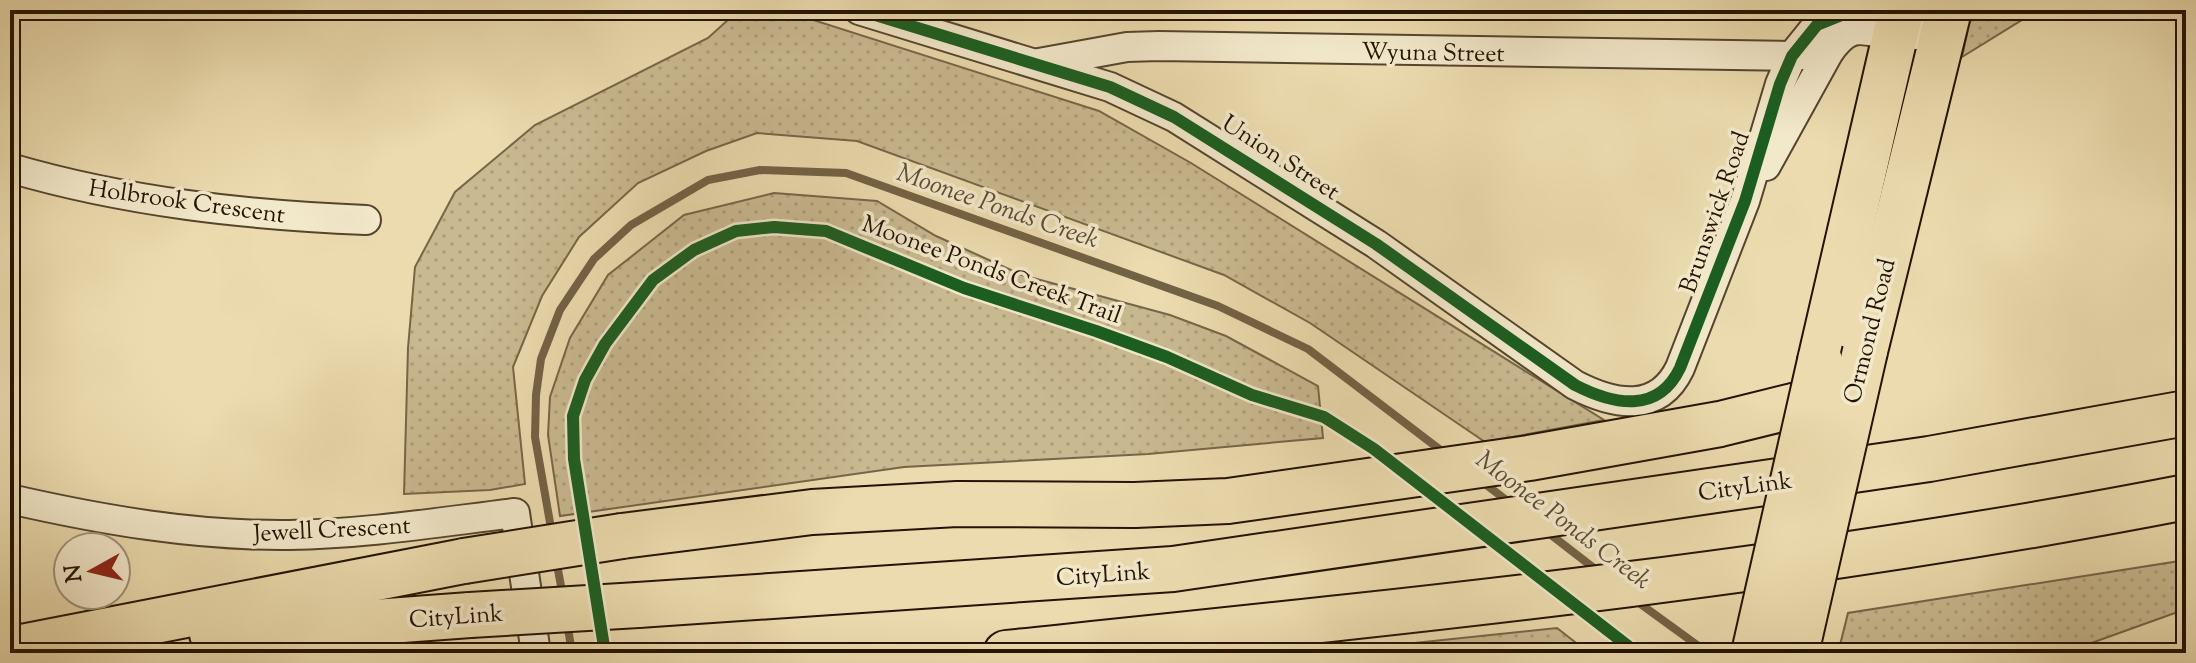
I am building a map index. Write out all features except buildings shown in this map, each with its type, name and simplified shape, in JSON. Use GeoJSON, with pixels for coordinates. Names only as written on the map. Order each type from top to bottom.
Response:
{"type":"FeatureCollection","features":[{"type":"Feature","properties":{"kind":"main road","name":"Ormond Road"},"geometry":{"type":"LineString","coordinates":[[1796,653],[1817,463],[1809,402],[1891,18]]}},
{"type":"Feature","properties":{"kind":"main road","name":"Ormond Road"},"geometry":{"type":"LineString","coordinates":[[1754,653],[1817,463],[1865,351],[1946,22]]}},
{"type":"Feature","properties":{"kind":"main road"},"geometry":{"type":"LineString","coordinates":[[11,649],[464,561],[622,536],[812,512],[957,504],[1135,505],[1228,501],[1388,479],[1720,424],[1809,402]]}},
{"type":"Feature","properties":{"kind":"main road","name":"CityLink"},"geometry":{"type":"LineString","coordinates":[[11,649],[1173,569],[1929,459],[2186,413]]}},
{"type":"Feature","properties":{"kind":"main road"},"geometry":{"type":"LineString","coordinates":[[1720,424],[1750,429],[1817,463]]}},
{"type":"Feature","properties":{"kind":"main road"},"geometry":{"type":"LineString","coordinates":[[1006,653],[1538,597],[2076,519],[2186,497]]}},
{"type":"Feature","properties":{"kind":"street","name":"Brunswick Road"},"geometry":{"type":"LineString","coordinates":[[1632,403],[1659,395],[1675,379],[1745,201],[1780,84],[1792,56],[1823,15],[1854,10]]}},
{"type":"Feature","properties":{"kind":"street","name":"Union Street"},"geometry":{"type":"LineString","coordinates":[[866,11],[1038,63],[1138,99],[1202,132],[1376,244],[1575,385],[1605,400],[1632,403]]}},
{"type":"Feature","properties":{"kind":"street","name":"Brunswick Road"},"geometry":{"type":"LineString","coordinates":[[1745,201],[1841,36],[1891,18],[1946,22]]}},
{"type":"Feature","properties":{"kind":"street","name":"Wyuna Street"},"geometry":{"type":"LineString","coordinates":[[1038,63],[1127,47],[1159,46],[1792,56],[1829,52]]}},
{"type":"Feature","properties":{"kind":"street","name":"Holbrook Crescent"},"geometry":{"type":"LineString","coordinates":[[10,168],[115,194],[205,208],[280,216],[366,220]]}},
{"type":"Feature","properties":{"kind":"street","name":"Jewell Crescent"},"geometry":{"type":"LineString","coordinates":[[10,499],[90,517],[194,531],[289,535],[386,529],[515,513],[536,653]]}},
{"type":"Feature","properties":{"kind":"shaded area"},"geometry":{"type":"Polygon","coordinates":[[[739,10],[782,10],[1099,111],[1191,163],[1604,420],[1485,442],[1310,323],[1224,275],[857,141],[757,133],[706,151],[638,183],[579,237],[542,296],[513,367],[525,484],[490,490],[404,494],[408,348],[415,267],[455,192],[535,125],[708,38],[739,10]]]}},
{"type":"Feature","properties":{"kind":"shaded area"},"geometry":{"type":"Polygon","coordinates":[[[1972,10],[2038,10],[1962,57],[1972,10]]]}},
{"type":"Feature","properties":{"kind":"shaded area"},"geometry":{"type":"Polygon","coordinates":[[[774,193],[877,201],[936,236],[1022,275],[1170,315],[1226,336],[1318,386],[1323,438],[1148,454],[904,467],[560,516],[548,435],[550,397],[570,338],[608,275],[684,215],[774,193]]]}},
{"type":"Feature","properties":{"kind":"shaded area"},"geometry":{"type":"Polygon","coordinates":[[[2186,560],[2186,609],[2072,650],[2060,653],[1838,653],[1848,613],[2186,560]]]}},
{"type":"Feature","properties":{"kind":"shaded area"},"geometry":{"type":"Polygon","coordinates":[[[1557,628],[1589,653],[1319,653],[1557,628]]]}},
{"type":"Feature","properties":{"kind":"waterway","name":"Moonee Ponds Creek"},"geometry":{"type":"LineString","coordinates":[[552,534],[535,437],[536,395],[541,359],[560,310],[594,259],[631,225],[708,180],[760,170],[846,173],[1218,306],[1308,349],[1447,455]]}},
{"type":"Feature","properties":{"kind":"waterway","name":"Moonee Ponds Creek"},"geometry":{"type":"LineString","coordinates":[[1480,480],[1510,503]]}},
{"type":"Feature","properties":{"kind":"waterway","name":"Moonee Ponds Creek"},"geometry":{"type":"LineString","coordinates":[[1546,531],[1599,572]]}},
{"type":"Feature","properties":{"kind":"waterway","name":"Moonee Ponds Creek"},"geometry":{"type":"LineString","coordinates":[[556,559],[563,597]]}},
{"type":"Feature","properties":{"kind":"waterway","name":"Moonee Ponds Creek"},"geometry":{"type":"LineString","coordinates":[[1635,600],[1708,653]]}},
{"type":"Feature","properties":{"kind":"waterway","name":"Moonee Ponds Creek"},"geometry":{"type":"LineString","coordinates":[[567,622],[572,653]]}},
{"type":"Feature","properties":{"kind":"cycle path"},"geometry":{"type":"LineString","coordinates":[[859,10],[1110,87],[1174,117],[1376,244],[1575,385],[1620,401],[1647,399],[1660,393],[1680,368],[1745,201],[1780,84],[1792,56],[1817,25],[1854,10]]}},
{"type":"Feature","properties":{"kind":"cycle path","name":"Moonee Ponds Creek Trail"},"geometry":{"type":"LineString","coordinates":[[605,653],[574,459],[573,416],[585,380],[605,344],[653,280],[694,250],[736,231],[774,227],[826,231],[964,288],[1096,331],[1167,357],[1252,395],[1324,417],[1374,449],[1637,653]]}}]}
